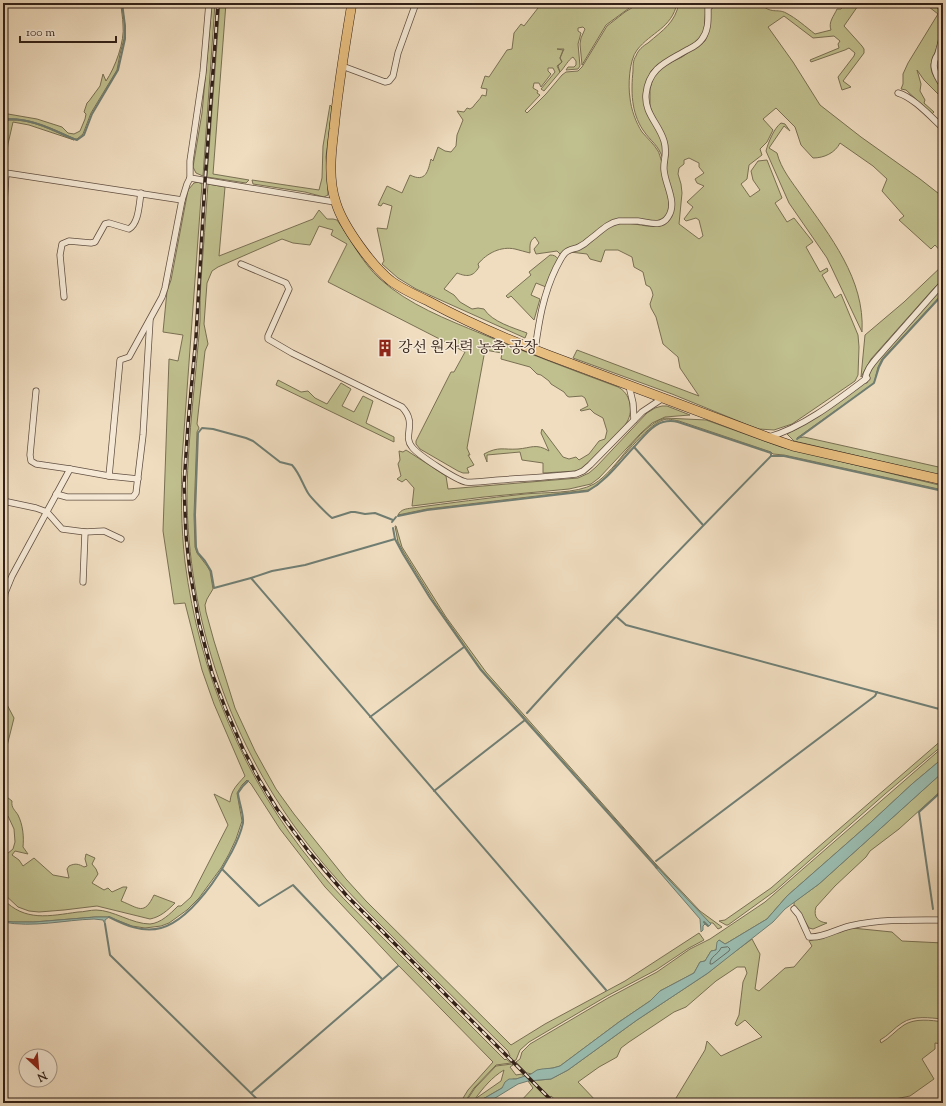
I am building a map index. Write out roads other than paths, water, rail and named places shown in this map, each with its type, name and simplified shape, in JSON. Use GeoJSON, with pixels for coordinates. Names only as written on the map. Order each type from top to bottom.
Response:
{"type":"FeatureCollection","features":[{"type":"Feature","properties":{"kind":"main road"},"geometry":{"type":"LineString","coordinates":[[352,3],[342,66],[331,157],[335,202],[340,215],[365,253],[373,264],[390,280],[476,325],[535,350],[767,437],[793,446],[943,480]]}},
{"type":"Feature","properties":{"kind":"street"},"geometry":{"type":"LineString","coordinates":[[109,476],[120,360],[129,357],[162,297],[182,200],[190,178],[190,161],[203,73],[209,3]]}},
{"type":"Feature","properties":{"kind":"street"},"geometry":{"type":"LineString","coordinates":[[342,66],[385,82],[389,81],[393,76],[398,53],[416,3]]}},
{"type":"Feature","properties":{"kind":"street"},"geometry":{"type":"LineString","coordinates":[[535,350],[543,301],[552,276],[561,258],[566,252],[582,245],[609,225],[616,222],[638,221],[660,224],[664,222],[670,214],[672,204],[663,168],[666,156],[666,147],[661,133],[648,111],[646,101],[648,85],[651,76],[657,69],[695,46],[702,40],[708,24],[708,8],[712,3]]}},
{"type":"Feature","properties":{"kind":"street"},"geometry":{"type":"LineString","coordinates":[[943,34],[940,52],[934,65],[935,71],[943,86]]}},
{"type":"Feature","properties":{"kind":"street"},"geometry":{"type":"LineString","coordinates":[[898,92],[904,94],[943,128]]}},
{"type":"Feature","properties":{"kind":"street"},"geometry":{"type":"LineString","coordinates":[[3,221],[6,173],[182,200]]}},
{"type":"Feature","properties":{"kind":"street"},"geometry":{"type":"LineString","coordinates":[[190,178],[335,202]]}},
{"type":"Feature","properties":{"kind":"street"},"geometry":{"type":"LineString","coordinates":[[64,298],[60,255],[62,244],[69,241],[95,242],[105,224],[109,223],[129,229],[137,212],[141,193]]}},
{"type":"Feature","properties":{"kind":"street"},"geometry":{"type":"LineString","coordinates":[[242,264],[286,283],[288,286],[289,289],[268,339],[402,407],[409,416],[409,437],[411,446],[418,453],[445,472],[464,482],[576,474],[583,471],[590,465],[634,420],[651,405],[663,398]]}},
{"type":"Feature","properties":{"kind":"street"},"geometry":{"type":"LineString","coordinates":[[767,437],[782,433],[796,426],[867,379],[866,375],[868,370],[876,359],[943,284]]}},
{"type":"Feature","properties":{"kind":"street"},"geometry":{"type":"LineString","coordinates":[[56,494],[67,497],[133,497],[136,492],[142,435],[150,317]]}},
{"type":"Feature","properties":{"kind":"street"},"geometry":{"type":"LineString","coordinates":[[629,386],[634,420]]}},
{"type":"Feature","properties":{"kind":"street"},"geometry":{"type":"LineString","coordinates":[[36,391],[30,455],[31,461],[36,464],[109,476],[138,479]]}},
{"type":"Feature","properties":{"kind":"street"},"geometry":{"type":"LineString","coordinates":[[3,610],[5,593],[12,576],[70,469]]}},
{"type":"Feature","properties":{"kind":"street"},"geometry":{"type":"LineString","coordinates":[[3,501],[36,508],[47,512],[62,529],[85,532],[104,531],[121,539]]}},
{"type":"Feature","properties":{"kind":"street"},"geometry":{"type":"LineString","coordinates":[[82,582],[85,532]]}},
{"type":"Feature","properties":{"kind":"street"},"geometry":{"type":"LineString","coordinates":[[3,627],[3,639]]}},
{"type":"Feature","properties":{"kind":"street"},"geometry":{"type":"LineString","coordinates":[[794,910],[799,915],[809,937],[819,937],[850,926],[889,920],[943,920]]}},
{"type":"Feature","properties":{"kind":"water"},"geometry":{"type":"Polygon","coordinates":[[[943,758],[943,772],[819,884],[785,909],[773,922],[708,973],[637,1020],[568,1070],[551,1079],[528,1081],[518,1084],[487,1103],[476,1103],[502,1088],[505,1082],[509,1079],[516,1079],[531,1074],[537,1070],[560,1066],[650,1001],[660,991],[694,973],[700,962],[705,961],[711,951],[716,950],[717,942],[719,940],[725,944],[767,919],[787,896],[943,758]]]}},
{"type":"Feature","properties":{"kind":"water"},"geometry":{"type":"Polygon","coordinates":[[[656,866],[711,924],[709,926],[705,924],[701,932],[700,919],[655,867],[656,866]]]}},
{"type":"Feature","properties":{"kind":"water"},"geometry":{"type":"Polygon","coordinates":[[[109,917],[105,920],[105,924],[103,920],[94,919],[37,924],[14,924],[3,922],[34,922],[109,917]]]}},
{"type":"Feature","properties":{"kind":"waterway"},"geometry":{"type":"LineString","coordinates":[[3,129],[5,122],[9,119],[18,119],[35,123],[77,140],[84,135],[92,114],[118,70],[125,39],[122,3]]}},
{"type":"Feature","properties":{"kind":"waterway"},"geometry":{"type":"LineString","coordinates":[[797,439],[874,383],[883,359],[943,294]]}},
{"type":"Feature","properties":{"kind":"waterway"},"geometry":{"type":"LineString","coordinates":[[634,447],[653,427],[658,424],[671,421],[771,453],[771,456]]}},
{"type":"Feature","properties":{"kind":"waterway"},"geometry":{"type":"LineString","coordinates":[[393,520],[375,513],[365,514],[355,512],[332,518],[310,495],[292,465],[280,462],[253,441],[246,438],[213,429],[202,428],[198,433],[195,515],[196,547],[198,553],[211,571],[214,588],[251,578],[606,990]]}},
{"type":"Feature","properties":{"kind":"waterway"},"geometry":{"type":"LineString","coordinates":[[398,516],[427,510],[588,491],[607,476],[634,447],[703,525]]}},
{"type":"Feature","properties":{"kind":"waterway"},"geometry":{"type":"LineString","coordinates":[[527,713],[617,615],[771,456],[784,456],[943,491]]}},
{"type":"Feature","properties":{"kind":"waterway"},"geometry":{"type":"LineString","coordinates":[[392,522],[396,517]]}},
{"type":"Feature","properties":{"kind":"waterway"},"geometry":{"type":"LineString","coordinates":[[393,528],[395,539]]}},
{"type":"Feature","properties":{"kind":"waterway"},"geometry":{"type":"LineString","coordinates":[[251,578],[272,571],[305,565],[395,539],[430,598],[480,669],[525,720]]}},
{"type":"Feature","properties":{"kind":"waterway"},"geometry":{"type":"LineString","coordinates":[[617,617],[626,625],[943,710]]}},
{"type":"Feature","properties":{"kind":"waterway"},"geometry":{"type":"LineString","coordinates":[[370,717],[464,647]]}},
{"type":"Feature","properties":{"kind":"waterway"},"geometry":{"type":"LineString","coordinates":[[656,861],[875,696],[877,692]]}},
{"type":"Feature","properties":{"kind":"waterway"},"geometry":{"type":"LineString","coordinates":[[939,708],[943,693]]}},
{"type":"Feature","properties":{"kind":"waterway"},"geometry":{"type":"LineString","coordinates":[[434,791],[525,720],[657,868]]}},
{"type":"Feature","properties":{"kind":"waterway"},"geometry":{"type":"LineString","coordinates":[[109,917],[121,923],[147,930],[161,928],[174,922],[187,912],[212,884],[232,852],[243,823],[238,793],[248,781]]}},
{"type":"Feature","properties":{"kind":"waterway"},"geometry":{"type":"LineString","coordinates":[[933,909],[919,812],[943,790]]}},
{"type":"Feature","properties":{"kind":"waterway"},"geometry":{"type":"LineString","coordinates":[[222,869],[259,906],[293,885],[382,979]]}},
{"type":"Feature","properties":{"kind":"waterway"},"geometry":{"type":"LineString","coordinates":[[704,922],[708,926]]}},
{"type":"Feature","properties":{"kind":"waterway"},"geometry":{"type":"LineString","coordinates":[[105,924],[110,955],[261,1103]]}},
{"type":"Feature","properties":{"kind":"waterway"},"geometry":{"type":"LineString","coordinates":[[251,1093],[398,966]]}},
{"type":"Feature","properties":{"kind":"railway"},"geometry":{"type":"LineString","coordinates":[[218,3],[205,181],[196,337],[184,485],[186,536],[190,572],[199,623],[212,673],[243,749],[260,781],[277,809],[309,852],[347,896],[554,1103]]}},
{"type":"Feature","properties":{"kind":"place","name":"강선 원자력 농축 공장"},"geometry":{"type":"Point","coordinates":[385,348]}}]}
